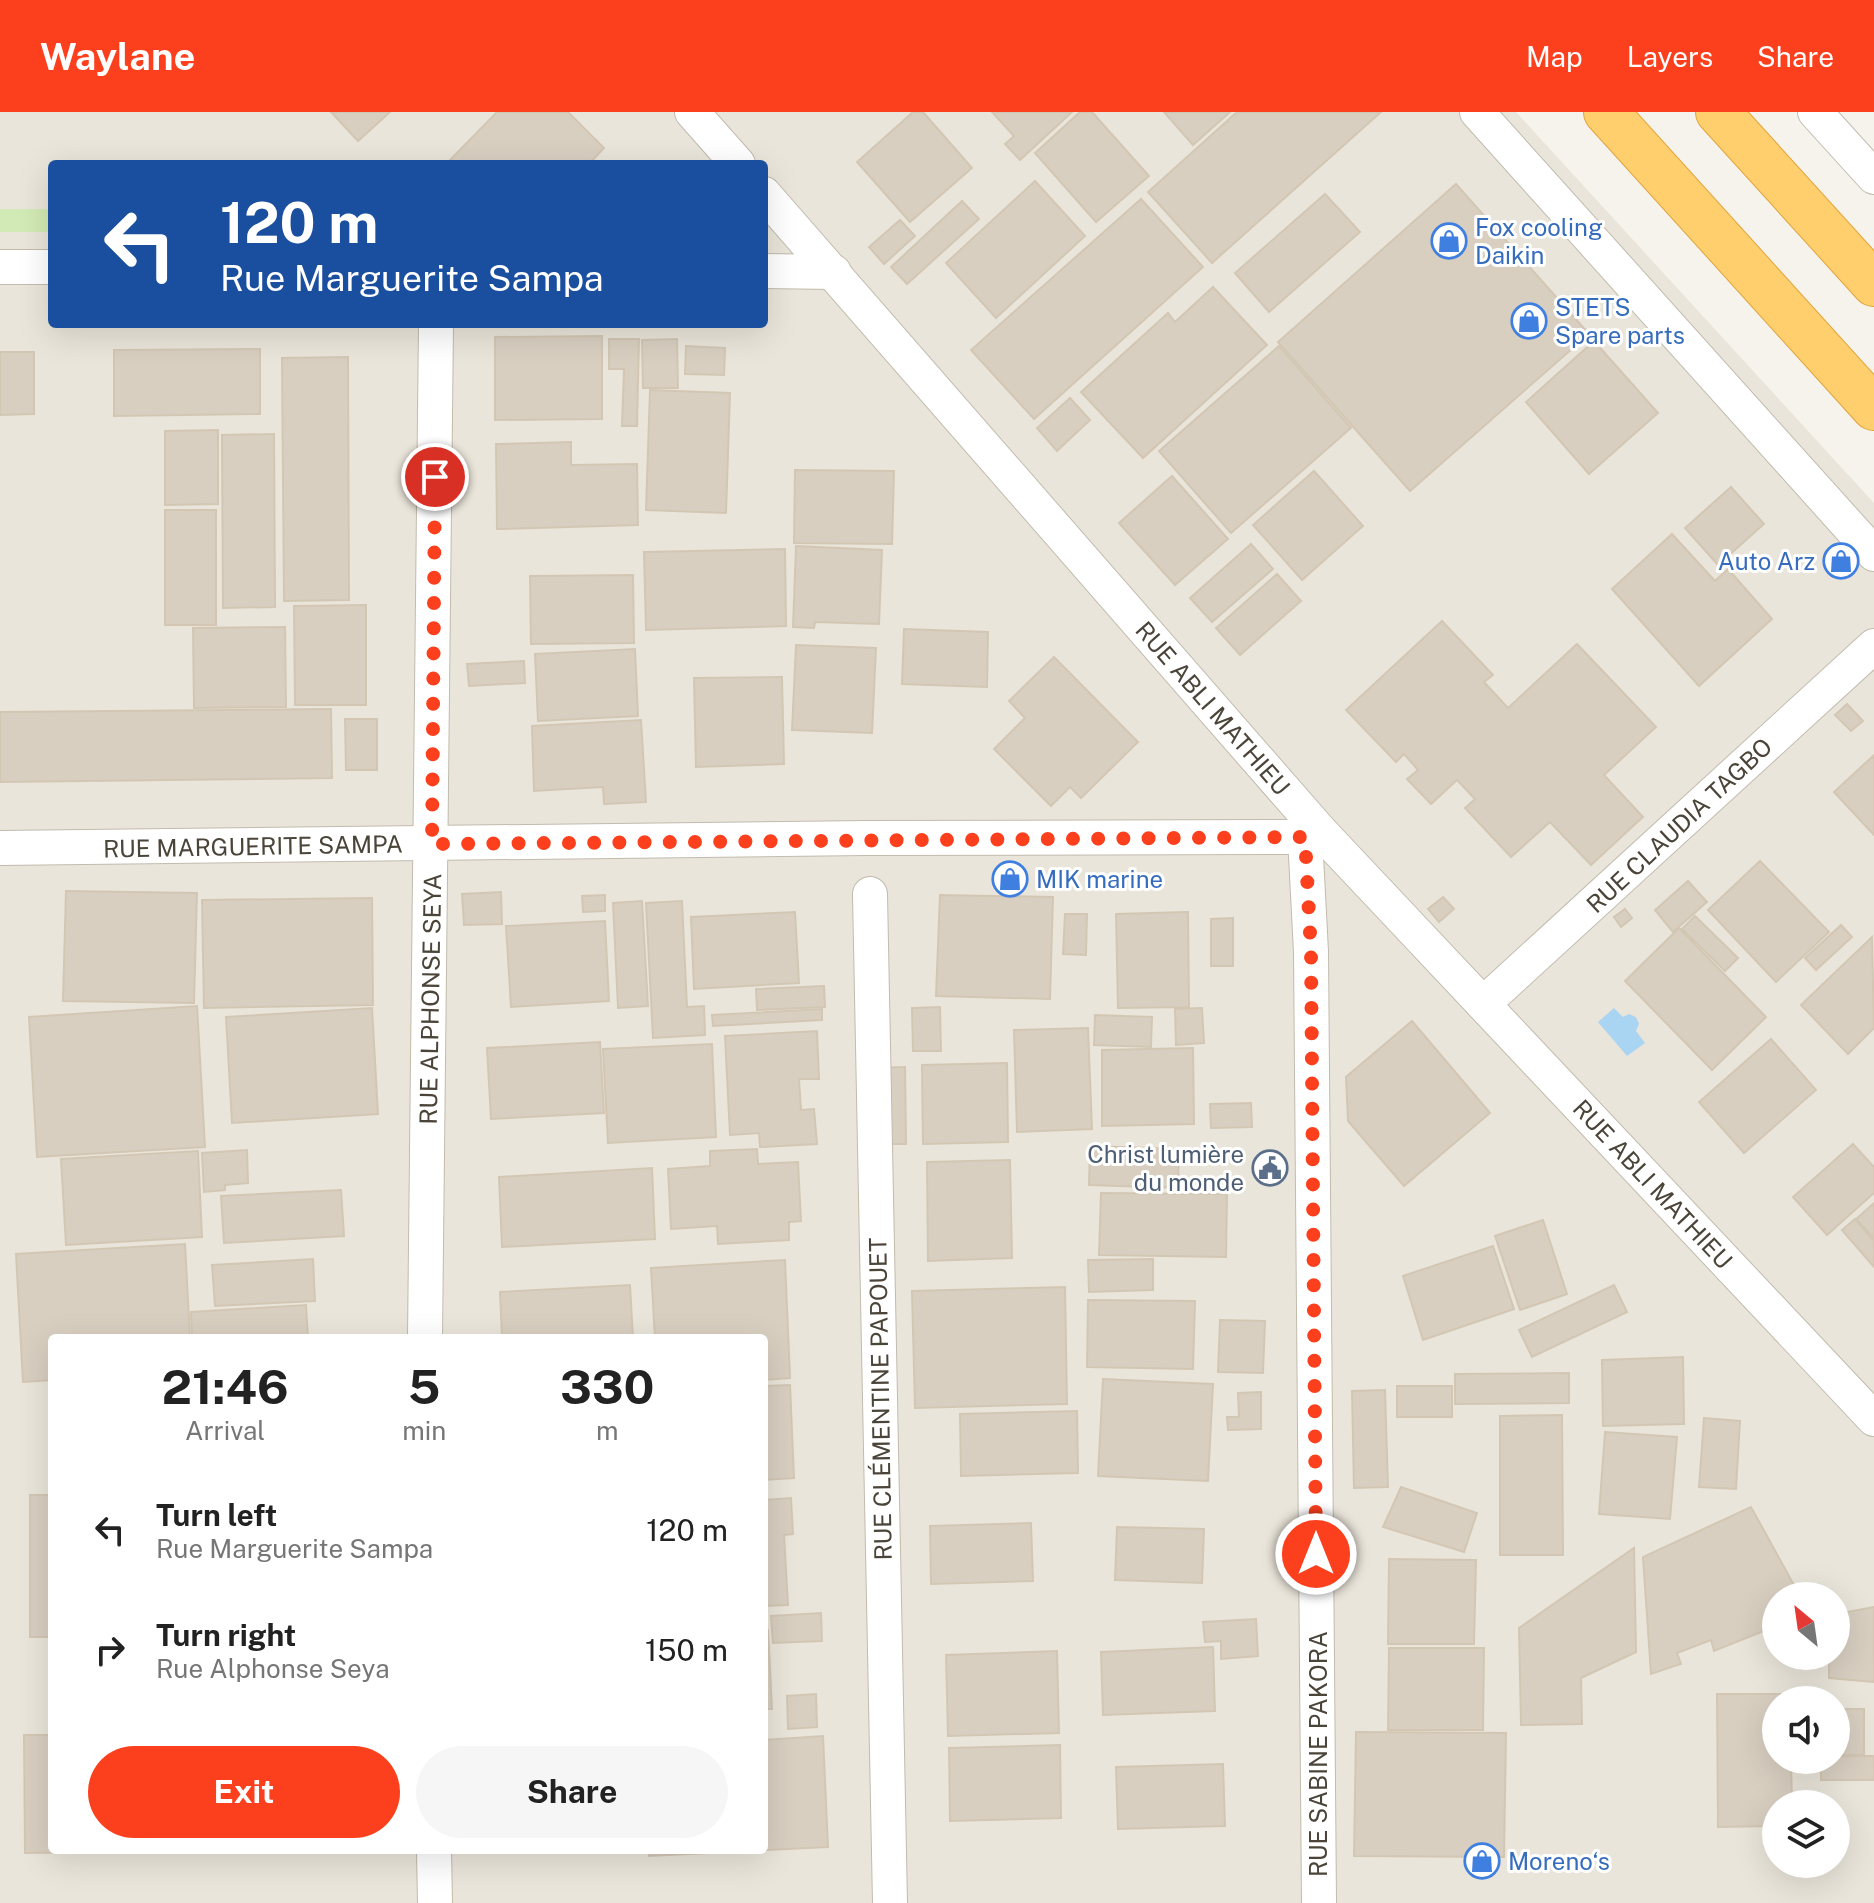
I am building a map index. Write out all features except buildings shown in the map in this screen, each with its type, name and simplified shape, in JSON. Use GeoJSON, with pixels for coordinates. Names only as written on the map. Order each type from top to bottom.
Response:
{"type":"FeatureCollection","features":[{"type":"Feature","properties":{"kind":"highway"},"geometry":{"type":"LineString","coordinates":[[1606,112],[1874,408]]}},
{"type":"Feature","properties":{"kind":"highway"},"geometry":{"type":"LineString","coordinates":[[1718,112],[1874,284]]}},
{"type":"Feature","properties":{"kind":"street"},"geometry":{"type":"LineString","coordinates":[[692,112],[734,160]]}},
{"type":"Feature","properties":{"kind":"street"},"geometry":{"type":"LineString","coordinates":[[1477,112],[1874,554]]}},
{"type":"Feature","properties":{"kind":"street"},"geometry":{"type":"LineString","coordinates":[[1815,112],[1874,177]]}},
{"type":"Feature","properties":{"kind":"street","name":"RUE ABLI MATHIEU"},"geometry":{"type":"LineString","coordinates":[[768,198],[1313,834],[1483,1004],[1874,1419]]}},
{"type":"Feature","properties":{"kind":"street"},"geometry":{"type":"LineString","coordinates":[[0,267],[48,267]]}},
{"type":"Feature","properties":{"kind":"street"},"geometry":{"type":"LineString","coordinates":[[768,271],[834,272]]}},
{"type":"Feature","properties":{"kind":"street","name":"RUE ALPHONSE SEYA"},"geometry":{"type":"LineString","coordinates":[[425,1334],[436,328]]}},
{"type":"Feature","properties":{"kind":"street","name":"RUE CLAUDIA TAGBO"},"geometry":{"type":"LineString","coordinates":[[1483,1004],[1874,646]]}},
{"type":"Feature","properties":{"kind":"street","name":"RUE MARGUERITE SAMPA"},"geometry":{"type":"LineString","coordinates":[[0,848],[1313,834]]}},
{"type":"Feature","properties":{"kind":"street","name":"RUE SABINE PAKORA"},"geometry":{"type":"LineString","coordinates":[[1313,834],[1311,952],[1319,1903]]}},
{"type":"Feature","properties":{"kind":"street","name":"RUE CLÉMENTINE PAPOUET"},"geometry":{"type":"LineString","coordinates":[[870,894],[890,1903]]}},
{"type":"Feature","properties":{"kind":"street"},"geometry":{"type":"LineString","coordinates":[[434,1854],[435,1903]]}},
{"type":"Feature","properties":{"kind":"shaded area"},"geometry":{"type":"Polygon","coordinates":[[[0,112],[1516,112],[1874,503],[1874,1903],[0,1903],[0,112]]]}},
{"type":"Feature","properties":{"kind":"green space"},"geometry":{"type":"Polygon","coordinates":[[[0,209],[48,209],[48,232],[0,232],[0,209]]]}},
{"type":"Feature","properties":{"kind":"water"},"geometry":{"type":"Polygon","coordinates":[[[1614,1008],[1623,1017],[1629,1014],[1636,1017],[1639,1024],[1636,1031],[1645,1043],[1627,1056],[1598,1022],[1614,1008]]]}},
{"type":"Feature","properties":{"kind":"place","name":"Fox cooling Daikin"},"geometry":{"type":"Point","coordinates":[1449,241]}},
{"type":"Feature","properties":{"kind":"place","name":"STETS Spare parts"},"geometry":{"type":"Point","coordinates":[1529,321]}},
{"type":"Feature","properties":{"kind":"place","name":"Auto Arz"},"geometry":{"type":"Point","coordinates":[1841,561]}},
{"type":"Feature","properties":{"kind":"place","name":"MIK marine"},"geometry":{"type":"Point","coordinates":[1010,879]}},
{"type":"Feature","properties":{"kind":"place","name":"Christ lumière du monde"},"geometry":{"type":"Point","coordinates":[1270,1168]}},
{"type":"Feature","properties":{"kind":"place","name":"Moreno‘s"},"geometry":{"type":"Point","coordinates":[1482,1861]}},
{"type":"Feature","properties":{"kind":"route"},"geometry":{"type":"LineString","coordinates":[[435,477],[432,844],[866,838],[1305,837],[1311,952],[1316,1554]]}}]}
